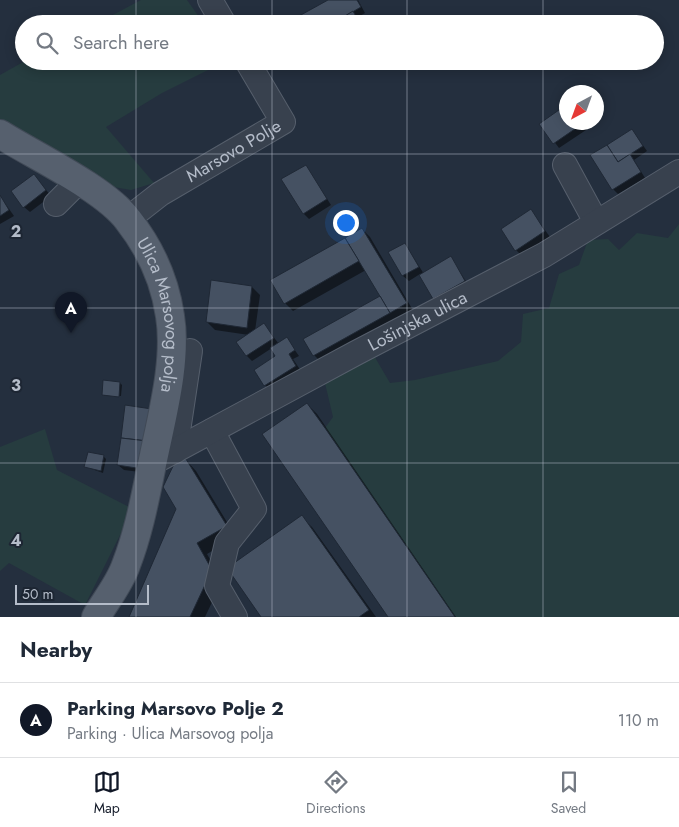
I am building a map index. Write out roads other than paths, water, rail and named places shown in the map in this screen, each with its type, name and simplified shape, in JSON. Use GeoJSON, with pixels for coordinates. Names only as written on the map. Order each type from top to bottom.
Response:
{"type":"FeatureCollection","features":[{"type":"Feature","properties":{"kind":"main road","name":"Ulica Marsovog polja"},"geometry":{"type":"LineString","coordinates":[[0,134],[79,181],[105,199],[128,219],[153,259],[164,289],[170,316],[172,341],[164,404],[163,457],[126,566],[96,617]]}},
{"type":"Feature","properties":{"kind":"street"},"geometry":{"type":"LineString","coordinates":[[210,0],[219,15]]}},
{"type":"Feature","properties":{"kind":"street","name":"Marsovo Polje"},"geometry":{"type":"LineString","coordinates":[[128,219],[160,194],[283,122],[252,70]]}},
{"type":"Feature","properties":{"kind":"street"},"geometry":{"type":"LineString","coordinates":[[565,165],[596,222]]}},
{"type":"Feature","properties":{"kind":"street","name":"Lošinjska ulica"},"geometry":{"type":"LineString","coordinates":[[163,457],[544,255],[679,172]]}},
{"type":"Feature","properties":{"kind":"street"},"geometry":{"type":"LineString","coordinates":[[56,204],[79,181]]}},
{"type":"Feature","properties":{"kind":"street"},"geometry":{"type":"LineString","coordinates":[[163,457],[190,352]]}},
{"type":"Feature","properties":{"kind":"street"},"geometry":{"type":"LineString","coordinates":[[212,431],[254,509],[227,543],[217,586],[235,617]]}},
{"type":"Feature","properties":{"kind":"place","name":"Parking Marsovo Polje 2"},"geometry":{"type":"Point","coordinates":[71,333]}}]}
